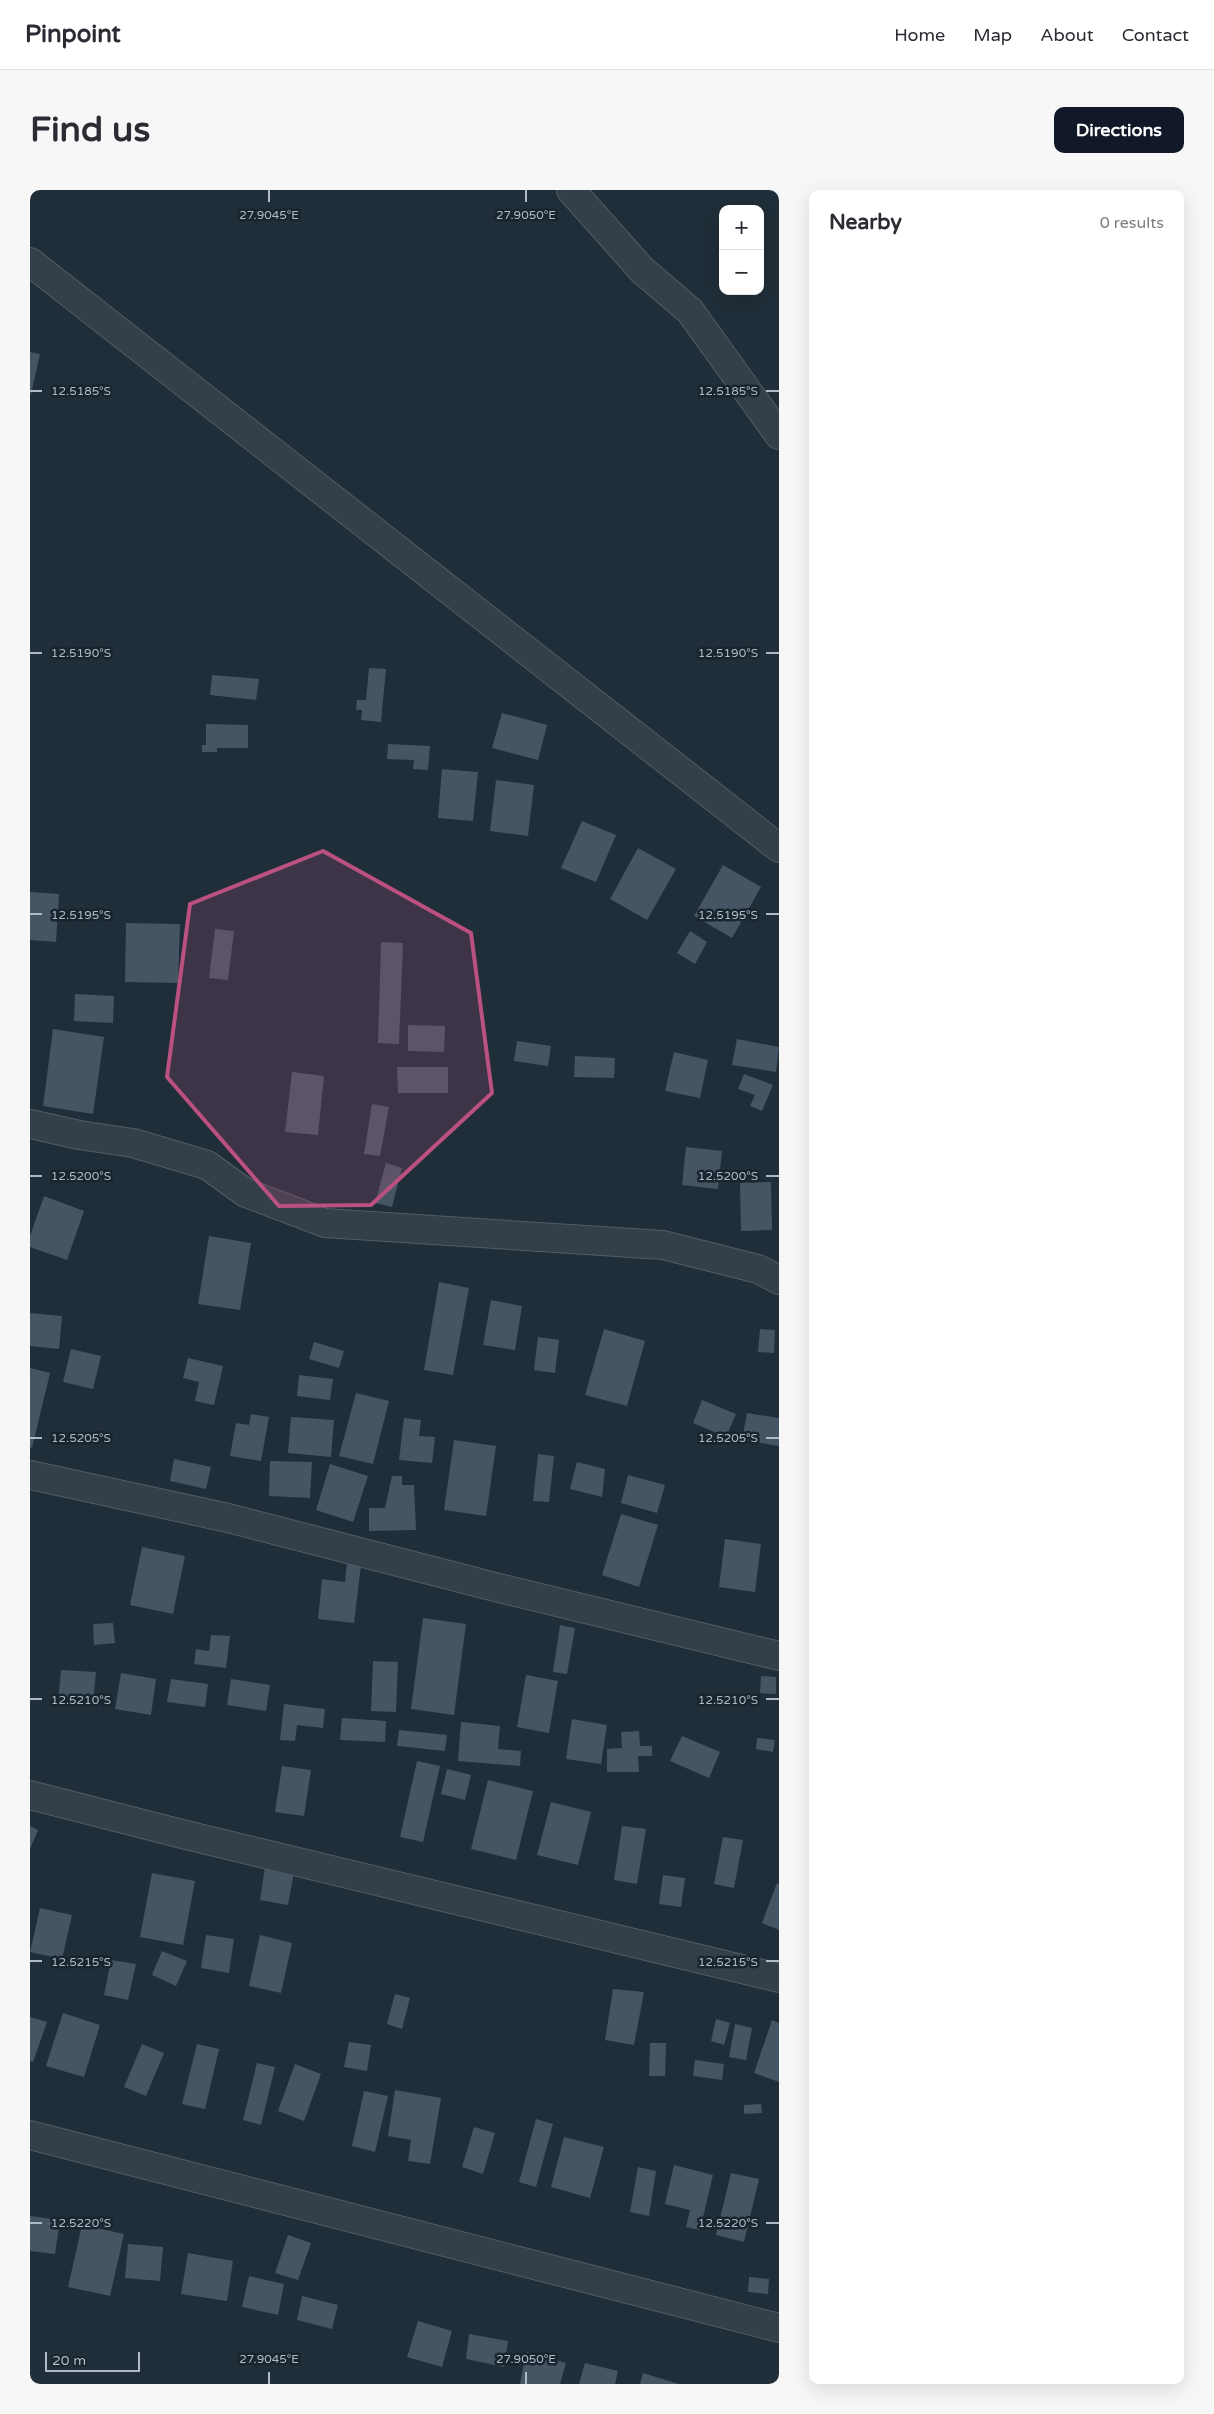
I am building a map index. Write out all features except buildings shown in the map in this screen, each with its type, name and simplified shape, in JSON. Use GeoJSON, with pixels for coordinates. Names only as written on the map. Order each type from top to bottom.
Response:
{"type":"FeatureCollection","features":[{"type":"Feature","properties":{"kind":"street"},"geometry":{"type":"LineString","coordinates":[[571,190],[642,270],[690,311],[779,435]]}},
{"type":"Feature","properties":{"kind":"street"},"geometry":{"type":"LineString","coordinates":[[30,262],[779,848]]}},
{"type":"Feature","properties":{"kind":"street"},"geometry":{"type":"LineString","coordinates":[[30,1124],[79,1135],[133,1142],[207,1164],[246,1193],[325,1223],[663,1245],[758,1269],[779,1280]]}},
{"type":"Feature","properties":{"kind":"street"},"geometry":{"type":"LineString","coordinates":[[30,1475],[228,1518],[499,1588],[779,1656]]}},
{"type":"Feature","properties":{"kind":"street"},"geometry":{"type":"LineString","coordinates":[[30,1795],[182,1834],[779,1978]]}},
{"type":"Feature","properties":{"kind":"street"},"geometry":{"type":"LineString","coordinates":[[30,2135],[779,2328]]}},
{"type":"Feature","properties":{"kind":"highlighted area"},"geometry":{"type":"Polygon","coordinates":[[[323,851],[471,933],[492,1093],[371,1205],[279,1206],[167,1077],[190,904],[323,851]]]}}]}
